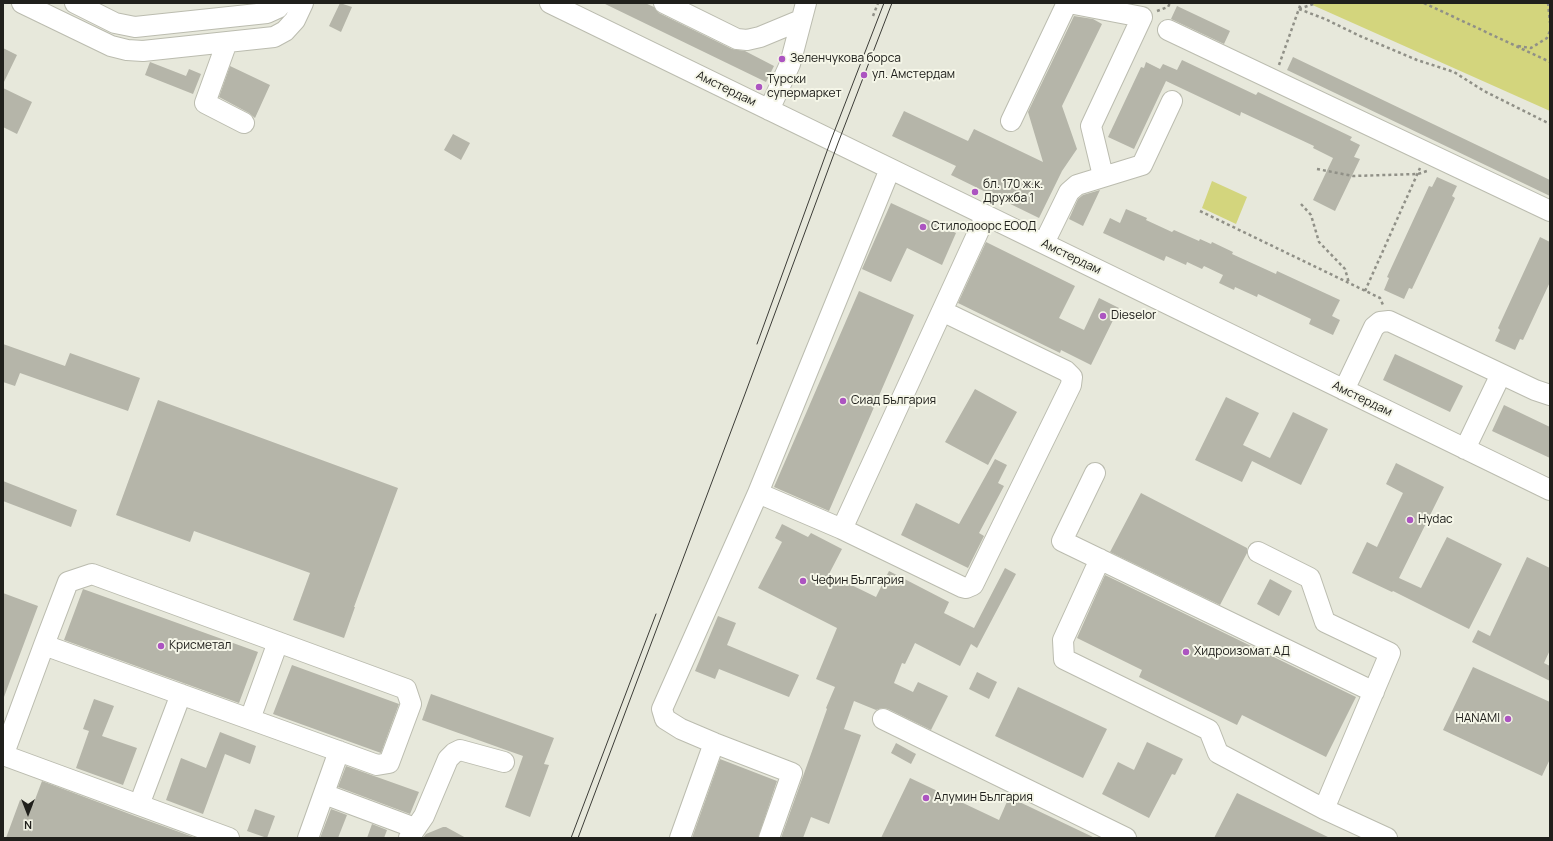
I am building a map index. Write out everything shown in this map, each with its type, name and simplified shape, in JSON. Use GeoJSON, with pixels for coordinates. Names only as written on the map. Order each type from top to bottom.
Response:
{"type":"FeatureCollection","features":[{"type":"Feature","properties":{"kind":"street"},"geometry":{"type":"LineString","coordinates":[[22,3],[111,46],[127,50],[143,51],[274,37],[285,31],[295,20],[303,3]]}},
{"type":"Feature","properties":{"kind":"street"},"geometry":{"type":"LineString","coordinates":[[75,3],[115,23],[135,27],[267,13],[278,8],[282,3]]}},
{"type":"Feature","properties":{"kind":"street","name":"Амстердам"},"geometry":{"type":"LineString","coordinates":[[550,3],[1550,490]]}},
{"type":"Feature","properties":{"kind":"street"},"geometry":{"type":"LineString","coordinates":[[664,3],[737,39],[747,40],[760,37],[801,9]]}},
{"type":"Feature","properties":{"kind":"street"},"geometry":{"type":"LineString","coordinates":[[1011,121],[1068,3],[1142,17],[1091,126],[1103,176]]}},
{"type":"Feature","properties":{"kind":"street"},"geometry":{"type":"LineString","coordinates":[[769,110],[790,64],[801,9]]}},
{"type":"Feature","properties":{"kind":"street"},"geometry":{"type":"LineString","coordinates":[[1168,30],[1550,212]]}},
{"type":"Feature","properties":{"kind":"street"},"geometry":{"type":"LineString","coordinates":[[227,42],[205,103],[244,124]]}},
{"type":"Feature","properties":{"kind":"street"},"geometry":{"type":"LineString","coordinates":[[1044,244],[1069,192],[1077,185],[1142,165],[1172,101]]}},
{"type":"Feature","properties":{"kind":"street"},"geometry":{"type":"LineString","coordinates":[[769,838],[792,773],[681,729],[665,719],[662,709],[758,494],[890,169]]}},
{"type":"Feature","properties":{"kind":"street"},"geometry":{"type":"LineString","coordinates":[[842,529],[986,215]]}},
{"type":"Feature","properties":{"kind":"street"},"geometry":{"type":"LineString","coordinates":[[758,494],[842,529],[962,587],[966,588],[973,585],[1071,385],[1072,377],[1066,371],[942,311]]}},
{"type":"Feature","properties":{"kind":"street"},"geometry":{"type":"LineString","coordinates":[[1344,390],[1374,327],[1380,322],[1389,321],[1535,390],[1550,395]]}},
{"type":"Feature","properties":{"kind":"street"},"geometry":{"type":"LineString","coordinates":[[1465,449],[1501,374]]}},
{"type":"Feature","properties":{"kind":"street"},"geometry":{"type":"LineString","coordinates":[[1095,473],[1062,541],[1374,692]]}},
{"type":"Feature","properties":{"kind":"street"},"geometry":{"type":"LineString","coordinates":[[1258,552],[1310,578],[1325,622],[1390,653],[1324,809]]}},
{"type":"Feature","properties":{"kind":"street"},"geometry":{"type":"LineString","coordinates":[[1100,559],[1063,640],[1064,659],[1209,730],[1218,753],[1324,809],[1387,838]]}},
{"type":"Feature","properties":{"kind":"street"},"geometry":{"type":"LineString","coordinates":[[44,645],[377,765],[389,763],[411,704],[406,690],[92,574],[68,582],[44,645],[3,755],[229,838]]}},
{"type":"Feature","properties":{"kind":"street"},"geometry":{"type":"LineString","coordinates":[[250,719],[278,642]]}},
{"type":"Feature","properties":{"kind":"street"},"geometry":{"type":"LineString","coordinates":[[139,805],[181,694]]}},
{"type":"Feature","properties":{"kind":"street"},"geometry":{"type":"LineString","coordinates":[[883,719],[1126,838]]}},
{"type":"Feature","properties":{"kind":"street"},"geometry":{"type":"LineString","coordinates":[[680,838],[714,742]]}},
{"type":"Feature","properties":{"kind":"street"},"geometry":{"type":"LineString","coordinates":[[324,794],[412,833],[424,816],[448,759],[454,753],[460,750],[504,762]]}},
{"type":"Feature","properties":{"kind":"street"},"geometry":{"type":"LineString","coordinates":[[308,838],[339,751]]}},
{"type":"Feature","properties":{"kind":"path"},"geometry":{"type":"LineString","coordinates":[[873,16],[878,3]]}},
{"type":"Feature","properties":{"kind":"path"},"geometry":{"type":"LineString","coordinates":[[1274,80],[1300,3]]}},
{"type":"Feature","properties":{"kind":"path"},"geometry":{"type":"LineString","coordinates":[[1299,9],[1316,3]]}},
{"type":"Feature","properties":{"kind":"path"},"geometry":{"type":"LineString","coordinates":[[1424,3],[1550,62]]}},
{"type":"Feature","properties":{"kind":"path"},"geometry":{"type":"LineString","coordinates":[[1548,3],[1550,23]]}},
{"type":"Feature","properties":{"kind":"path"},"geometry":{"type":"LineString","coordinates":[[1299,9],[1417,60],[1454,72],[1484,92],[1550,124]]}},
{"type":"Feature","properties":{"kind":"path"},"geometry":{"type":"LineString","coordinates":[[1516,46],[1531,48],[1547,38],[1550,31]]}},
{"type":"Feature","properties":{"kind":"path"},"geometry":{"type":"LineString","coordinates":[[1365,290],[1427,153]]}},
{"type":"Feature","properties":{"kind":"path"},"geometry":{"type":"LineString","coordinates":[[1317,169],[1353,176],[1418,174],[1451,165]]}},
{"type":"Feature","properties":{"kind":"path"},"geometry":{"type":"LineString","coordinates":[[1300,204],[1311,215],[1319,242],[1345,269],[1349,283]]}},
{"type":"Feature","properties":{"kind":"path"},"geometry":{"type":"LineString","coordinates":[[1200,211],[1380,298],[1389,321]]}},
{"type":"Feature","properties":{"kind":"green space"},"geometry":{"type":"Polygon","coordinates":[[[1308,3],[1550,3],[1550,111],[1308,3]]]}},
{"type":"Feature","properties":{"kind":"green space"},"geometry":{"type":"Polygon","coordinates":[[[1212,181],[1247,197],[1236,224],[1202,208],[1212,181]]]}},
{"type":"Feature","properties":{"kind":"building"},"geometry":{"type":"Polygon","coordinates":[[[340,3],[352,7],[341,32],[329,26],[340,3]]]}},
{"type":"Feature","properties":{"kind":"building"},"geometry":{"type":"Polygon","coordinates":[[[603,3],[645,3],[654,7],[659,13],[732,49],[745,51],[774,66],[766,82],[603,3]]]}},
{"type":"Feature","properties":{"kind":"building"},"geometry":{"type":"Polygon","coordinates":[[[1177,6],[1230,31],[1224,44],[1171,19],[1177,6]]]}},
{"type":"Feature","properties":{"kind":"building"},"geometry":{"type":"Polygon","coordinates":[[[1074,16],[1093,19],[1102,24],[1062,106],[1077,149],[1062,171],[1039,218],[951,175],[956,166],[892,136],[904,111],[968,141],[974,129],[1043,162],[1028,112],[1074,16]]]}},
{"type":"Feature","properties":{"kind":"building"},"geometry":{"type":"Polygon","coordinates":[[[3,48],[17,55],[3,84],[3,48]]]}},
{"type":"Feature","properties":{"kind":"building"},"geometry":{"type":"Polygon","coordinates":[[[1293,57],[1550,180],[1550,196],[1287,70],[1293,57]]]}},
{"type":"Feature","properties":{"kind":"building"},"geometry":{"type":"Polygon","coordinates":[[[1182,60],[1256,95],[1258,92],[1352,137],[1350,140],[1360,145],[1354,157],[1360,159],[1335,211],[1313,200],[1333,158],[1313,148],[1314,146],[1241,112],[1240,116],[1166,81],[1134,149],[1108,137],[1141,67],[1144,68],[1146,62],[1160,69],[1163,64],[1177,70],[1182,60]]]}},
{"type":"Feature","properties":{"kind":"building"},"geometry":{"type":"Polygon","coordinates":[[[150,62],[186,76],[189,69],[201,74],[193,94],[145,75],[150,62]]]}},
{"type":"Feature","properties":{"kind":"building"},"geometry":{"type":"Polygon","coordinates":[[[230,66],[270,85],[255,118],[249,113],[219,97],[230,66]]]}},
{"type":"Feature","properties":{"kind":"building"},"geometry":{"type":"Polygon","coordinates":[[[3,88],[32,102],[17,134],[3,127],[3,88]]]}},
{"type":"Feature","properties":{"kind":"building"},"geometry":{"type":"Polygon","coordinates":[[[453,134],[470,143],[461,160],[444,150],[453,134]]]}},
{"type":"Feature","properties":{"kind":"building"},"geometry":{"type":"Polygon","coordinates":[[[1437,177],[1457,186],[1452,196],[1455,198],[1412,289],[1409,288],[1404,299],[1384,290],[1389,278],[1387,277],[1429,186],[1432,187],[1437,177]]]}},
{"type":"Feature","properties":{"kind":"building"},"geometry":{"type":"Polygon","coordinates":[[[1100,190],[1083,226],[1069,219],[1078,199],[1083,195],[1100,190]]]}},
{"type":"Feature","properties":{"kind":"building"},"geometry":{"type":"Polygon","coordinates":[[[891,203],[956,233],[942,265],[907,248],[891,282],[862,269],[891,203]]]}},
{"type":"Feature","properties":{"kind":"building"},"geometry":{"type":"Polygon","coordinates":[[[1126,209],[1147,218],[1146,220],[1172,232],[1174,230],[1199,241],[1200,239],[1211,244],[1212,242],[1233,252],[1232,254],[1276,274],[1277,271],[1340,300],[1332,316],[1340,320],[1333,335],[1309,324],[1311,319],[1258,294],[1257,297],[1235,287],[1234,290],[1219,283],[1223,275],[1204,266],[1202,269],[1187,262],[1186,265],[1166,256],[1164,261],[1103,233],[1110,218],[1120,223],[1126,209]]]}},
{"type":"Feature","properties":{"kind":"building"},"geometry":{"type":"Polygon","coordinates":[[[1540,237],[1550,242],[1550,282],[1523,340],[1520,339],[1515,350],[1495,341],[1500,330],[1498,328],[1540,237]]]}},
{"type":"Feature","properties":{"kind":"building"},"geometry":{"type":"Polygon","coordinates":[[[986,242],[1075,286],[1059,318],[1084,330],[1099,298],[1119,308],[1091,365],[1061,350],[1060,353],[958,303],[986,242]]]}},
{"type":"Feature","properties":{"kind":"building","name":"Сиад България"},"geometry":{"type":"Polygon","coordinates":[[[859,291],[914,315],[829,511],[774,487],[859,291]]]}},
{"type":"Feature","properties":{"kind":"building"},"geometry":{"type":"Polygon","coordinates":[[[3,344],[65,366],[70,353],[140,378],[128,411],[20,373],[15,386],[3,382],[3,344]]]}},
{"type":"Feature","properties":{"kind":"building"},"geometry":{"type":"Polygon","coordinates":[[[1395,354],[1463,386],[1450,412],[1383,380],[1395,354]]]}},
{"type":"Feature","properties":{"kind":"building"},"geometry":{"type":"Polygon","coordinates":[[[975,389],[1017,412],[988,465],[945,442],[975,389]]]}},
{"type":"Feature","properties":{"kind":"building"},"geometry":{"type":"Polygon","coordinates":[[[1226,397],[1259,413],[1243,445],[1270,458],[1293,412],[1328,429],[1301,485],[1252,461],[1242,482],[1195,460],[1226,397]]]}},
{"type":"Feature","properties":{"kind":"building"},"geometry":{"type":"Polygon","coordinates":[[[158,400],[398,488],[344,638],[293,620],[310,573],[194,531],[190,542],[116,515],[158,400]]]}},
{"type":"Feature","properties":{"kind":"building"},"geometry":{"type":"Polygon","coordinates":[[[1504,405],[1550,427],[1550,458],[1492,431],[1504,405]]]}},
{"type":"Feature","properties":{"kind":"building"},"geometry":{"type":"Polygon","coordinates":[[[995,459],[1007,465],[998,483],[1004,486],[979,533],[984,536],[968,568],[901,535],[916,503],[959,524],[995,459]]]}},
{"type":"Feature","properties":{"kind":"building"},"geometry":{"type":"Polygon","coordinates":[[[1396,463],[1444,487],[1399,578],[1421,588],[1447,537],[1502,564],[1469,629],[1393,591],[1392,592],[1352,573],[1367,542],[1377,547],[1403,493],[1386,484],[1396,463]]]}},
{"type":"Feature","properties":{"kind":"building"},"geometry":{"type":"Polygon","coordinates":[[[3,481],[77,510],[71,527],[3,501],[3,481]]]}},
{"type":"Feature","properties":{"kind":"building"},"geometry":{"type":"Polygon","coordinates":[[[1141,493],[1247,548],[1247,553],[1220,605],[1110,552],[1141,493]]]}},
{"type":"Feature","properties":{"kind":"building"},"geometry":{"type":"Polygon","coordinates":[[[782,524],[808,537],[811,533],[842,549],[829,574],[876,597],[889,571],[949,602],[944,613],[974,628],[1005,568],[1016,574],[977,648],[971,644],[960,666],[915,643],[905,664],[902,663],[894,683],[913,692],[918,682],[948,696],[931,730],[888,709],[882,708],[876,710],[854,701],[844,729],[861,735],[829,824],[811,817],[803,838],[781,838],[827,709],[826,708],[835,687],[816,679],[837,628],[758,588],[782,542],[775,538],[782,524]]]}},
{"type":"Feature","properties":{"kind":"building"},"geometry":{"type":"Polygon","coordinates":[[[1527,557],[1550,568],[1550,650],[1544,663],[1550,666],[1550,681],[1472,642],[1478,630],[1490,636],[1527,557]]]}},
{"type":"Feature","properties":{"kind":"building","name":"Хидроизомат АД"},"geometry":{"type":"Polygon","coordinates":[[[1105,575],[1356,697],[1326,757],[1242,715],[1237,725],[1139,677],[1142,670],[1077,638],[1105,575]]]}},
{"type":"Feature","properties":{"kind":"building"},"geometry":{"type":"Polygon","coordinates":[[[1270,579],[1292,591],[1279,616],[1257,604],[1270,579]]]}},
{"type":"Feature","properties":{"kind":"building","name":"Крисметал"},"geometry":{"type":"Polygon","coordinates":[[[83,589],[258,652],[239,703],[64,640],[83,589]]]}},
{"type":"Feature","properties":{"kind":"building"},"geometry":{"type":"Polygon","coordinates":[[[3,593],[38,606],[4,697],[3,697],[3,593]]]}},
{"type":"Feature","properties":{"kind":"building"},"geometry":{"type":"Polygon","coordinates":[[[718,616],[736,623],[727,645],[799,675],[789,697],[719,669],[715,679],[695,671],[718,616]]]}},
{"type":"Feature","properties":{"kind":"building"},"geometry":{"type":"Polygon","coordinates":[[[292,665],[399,704],[381,753],[273,714],[292,665]]]}},
{"type":"Feature","properties":{"kind":"building"},"geometry":{"type":"Polygon","coordinates":[[[1473,667],[1550,702],[1550,759],[1542,776],[1443,730],[1473,667]]]}},
{"type":"Feature","properties":{"kind":"building"},"geometry":{"type":"Polygon","coordinates":[[[977,672],[997,682],[989,699],[969,689],[977,672]]]}},
{"type":"Feature","properties":{"kind":"building"},"geometry":{"type":"Polygon","coordinates":[[[1018,687],[1107,729],[1083,778],[995,736],[1018,687]]]}},
{"type":"Feature","properties":{"kind":"building"},"geometry":{"type":"Polygon","coordinates":[[[431,694],[554,738],[544,764],[549,765],[530,817],[505,807],[523,756],[422,720],[431,694]]]}},
{"type":"Feature","properties":{"kind":"building"},"geometry":{"type":"Polygon","coordinates":[[[94,699],[114,706],[102,736],[137,748],[123,785],[76,768],[89,731],[83,729],[94,699]]]}},
{"type":"Feature","properties":{"kind":"building"},"geometry":{"type":"Polygon","coordinates":[[[220,732],[256,746],[250,764],[225,754],[203,814],[166,800],[181,758],[206,768],[220,732]]]}},
{"type":"Feature","properties":{"kind":"building"},"geometry":{"type":"Polygon","coordinates":[[[1147,742],[1183,759],[1175,775],[1172,774],[1149,818],[1102,794],[1118,762],[1134,770],[1147,742]]]}},
{"type":"Feature","properties":{"kind":"building"},"geometry":{"type":"Polygon","coordinates":[[[896,743],[916,754],[911,764],[891,753],[896,743]]]}},
{"type":"Feature","properties":{"kind":"building"},"geometry":{"type":"Polygon","coordinates":[[[720,759],[777,781],[758,838],[692,838],[720,759]]]}},
{"type":"Feature","properties":{"kind":"building"},"geometry":{"type":"Polygon","coordinates":[[[346,766],[419,792],[410,814],[338,787],[346,766]]]}},
{"type":"Feature","properties":{"kind":"building","name":"Алумин България"},"geometry":{"type":"Polygon","coordinates":[[[910,778],[999,820],[1009,797],[1095,838],[881,838],[910,778]]]}},
{"type":"Feature","properties":{"kind":"building"},"geometry":{"type":"Polygon","coordinates":[[[42,781],[196,838],[6,838],[20,800],[33,805],[42,781]]]}},
{"type":"Feature","properties":{"kind":"building"},"geometry":{"type":"Polygon","coordinates":[[[1237,793],[1330,838],[1214,838],[1237,793]]]}},
{"type":"Feature","properties":{"kind":"building"},"geometry":{"type":"Polygon","coordinates":[[[255,809],[275,816],[267,838],[247,831],[255,809]]]}},
{"type":"Feature","properties":{"kind":"building"},"geometry":{"type":"Polygon","coordinates":[[[331,809],[347,815],[338,838],[320,838],[331,809]]]}},
{"type":"Feature","properties":{"kind":"building"},"geometry":{"type":"Polygon","coordinates":[[[372,824],[387,830],[384,838],[367,838],[372,824]]]}},
{"type":"Feature","properties":{"kind":"building"},"geometry":{"type":"Polygon","coordinates":[[[446,827],[466,838],[423,838],[426,834],[446,827]]]}},
{"type":"Feature","properties":{"kind":"tram line"},"geometry":{"type":"LineString","coordinates":[[757,344],[831,140],[884,3]]}},
{"type":"Feature","properties":{"kind":"tram line"},"geometry":{"type":"LineString","coordinates":[[578,838],[838,143],[892,3]]}},
{"type":"Feature","properties":{"kind":"tram line"},"geometry":{"type":"LineString","coordinates":[[571,838],[656,614]]}},
{"type":"Feature","properties":{"kind":"place","name":"Зеленчукова борса"},"geometry":{"type":"Point","coordinates":[782,59]}},
{"type":"Feature","properties":{"kind":"place","name":"ул. Амстердам"},"geometry":{"type":"Point","coordinates":[864,75]}},
{"type":"Feature","properties":{"kind":"place","name":"Турски супермаркет"},"geometry":{"type":"Point","coordinates":[759,87]}},
{"type":"Feature","properties":{"kind":"place","name":"бл. 170 ж.к. Дружба 1"},"geometry":{"type":"Point","coordinates":[975,192]}},
{"type":"Feature","properties":{"kind":"place","name":"Стилодоорс ЕООД"},"geometry":{"type":"Point","coordinates":[923,227]}},
{"type":"Feature","properties":{"kind":"place","name":"Dieselor"},"geometry":{"type":"Point","coordinates":[1103,316]}},
{"type":"Feature","properties":{"kind":"place","name":"Сиад България"},"geometry":{"type":"Point","coordinates":[843,401]}},
{"type":"Feature","properties":{"kind":"place","name":"Hydac"},"geometry":{"type":"Point","coordinates":[1410,520]}},
{"type":"Feature","properties":{"kind":"place","name":"Чефин България"},"geometry":{"type":"Point","coordinates":[803,581]}},
{"type":"Feature","properties":{"kind":"place","name":"Крисметал"},"geometry":{"type":"Point","coordinates":[161,646]}},
{"type":"Feature","properties":{"kind":"place","name":"Хидроизомат АД"},"geometry":{"type":"Point","coordinates":[1186,652]}},
{"type":"Feature","properties":{"kind":"place","name":"HANAMI"},"geometry":{"type":"Point","coordinates":[1508,719]}},
{"type":"Feature","properties":{"kind":"place","name":"Алумин България"},"geometry":{"type":"Point","coordinates":[926,798]}}]}
